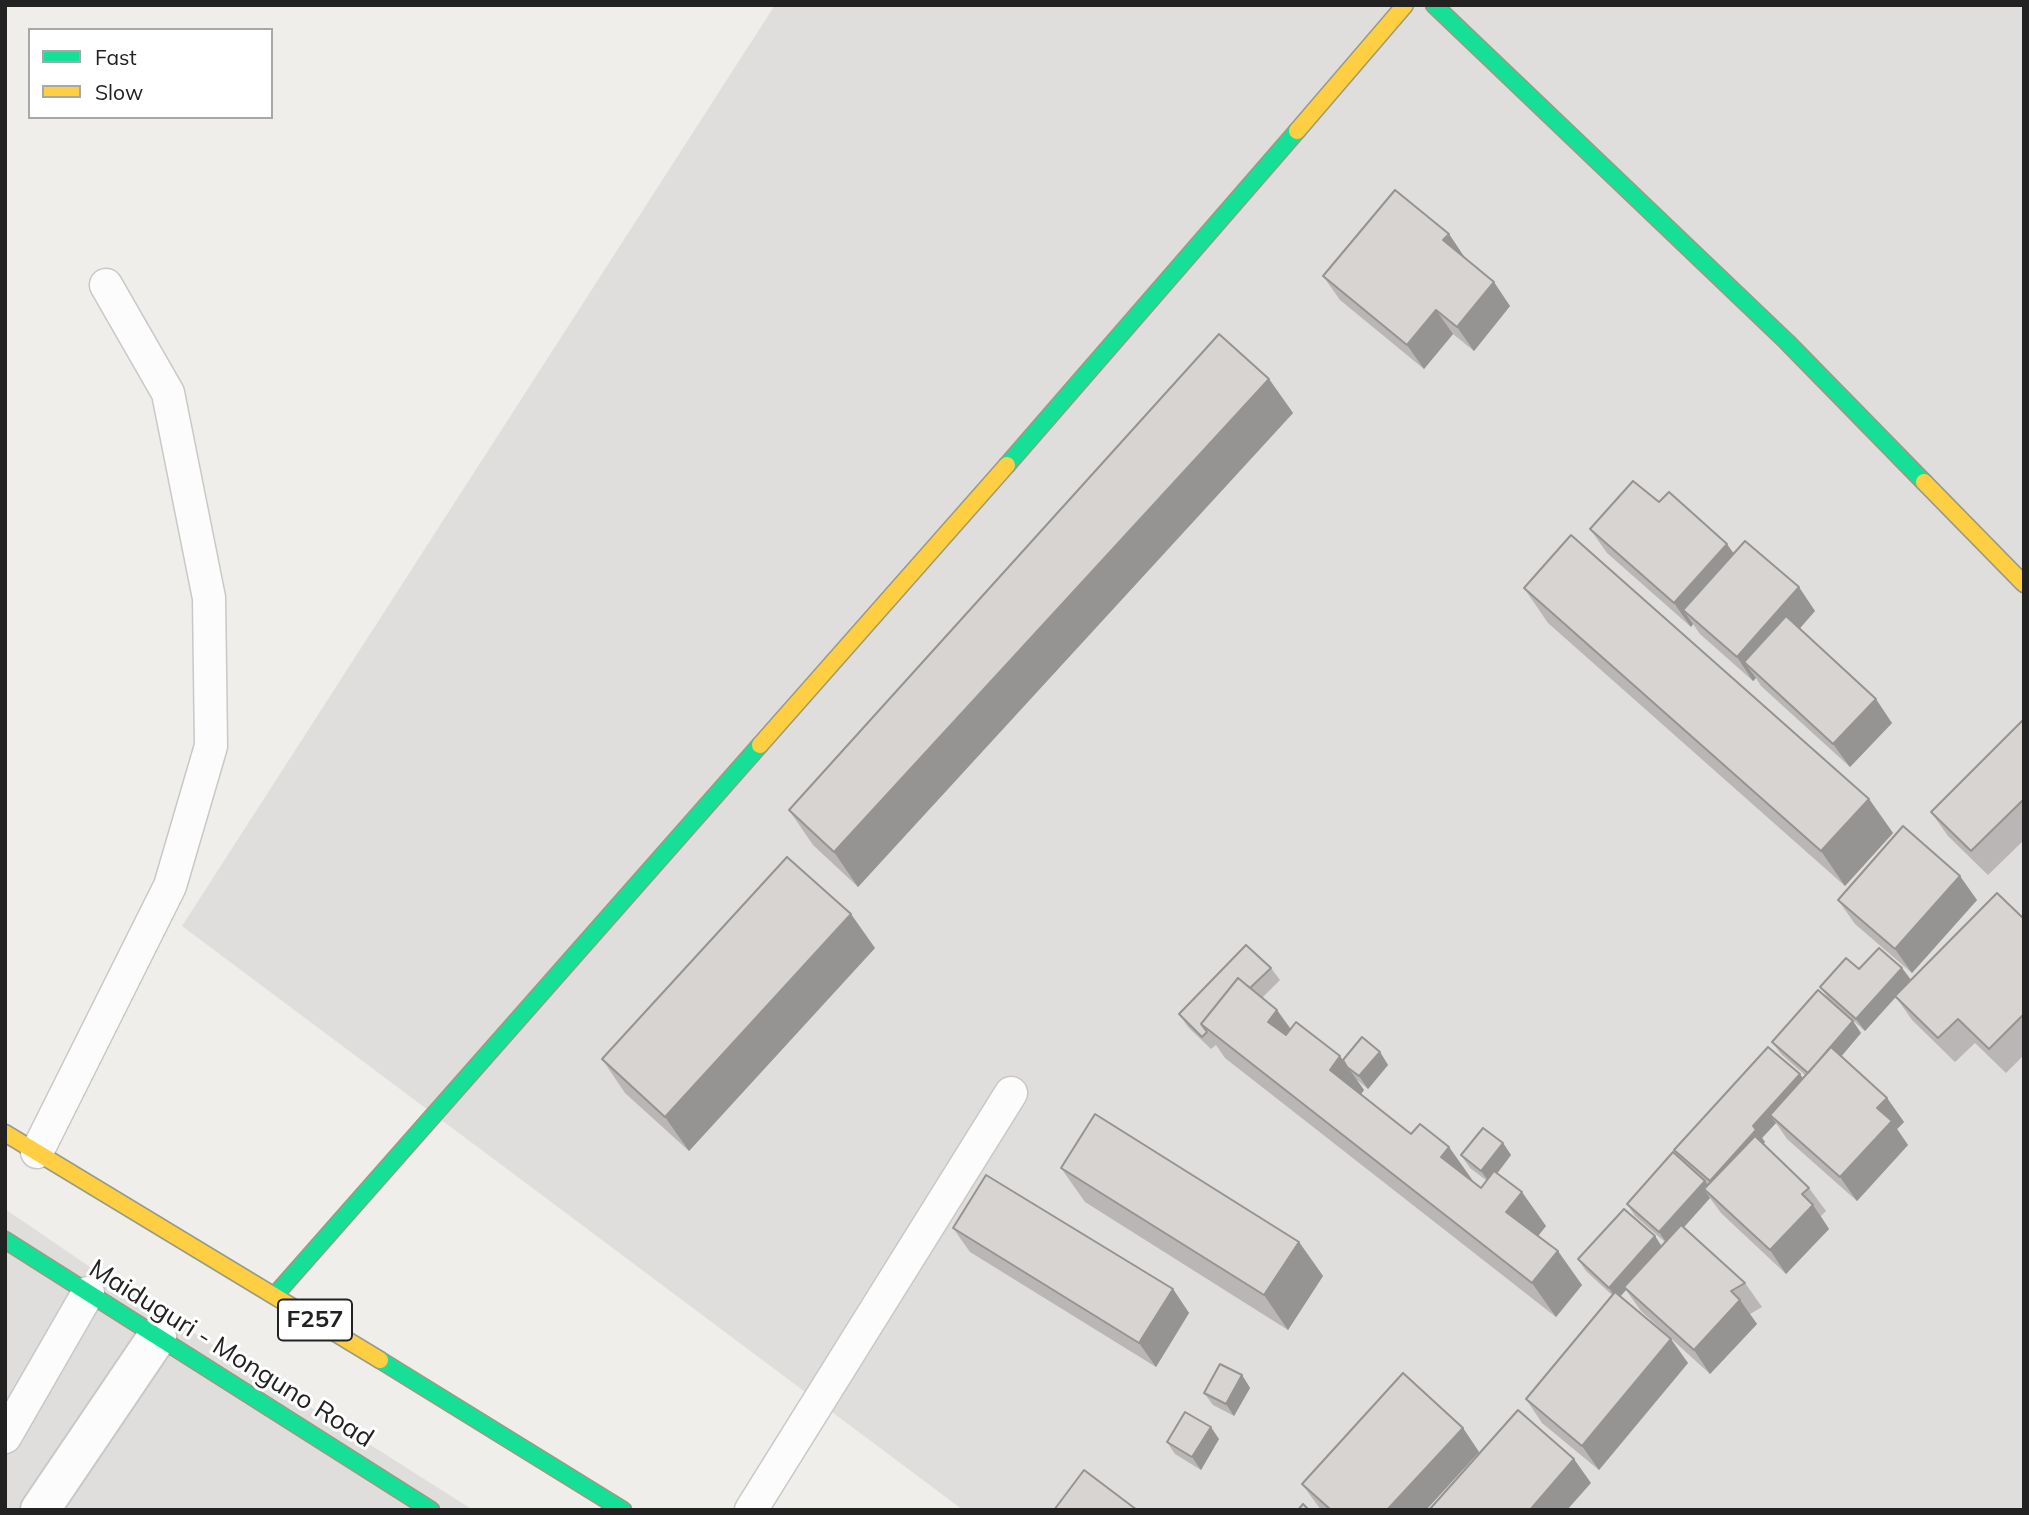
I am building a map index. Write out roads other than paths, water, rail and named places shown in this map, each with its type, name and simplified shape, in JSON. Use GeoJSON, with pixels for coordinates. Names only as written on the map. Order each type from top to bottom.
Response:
{"type":"FeatureCollection","features":[{"type":"Feature","properties":{"kind":"street"},"geometry":{"type":"LineString","coordinates":[[275,1295],[1150,303],[1405,5]]}},
{"type":"Feature","properties":{"kind":"street"},"geometry":{"type":"LineString","coordinates":[[1434,5],[1787,342],[2024,584]]}},
{"type":"Feature","properties":{"kind":"street","name":"F257"},"geometry":{"type":"LineString","coordinates":[[5,1133],[275,1295],[623,1510]]}},
{"type":"Feature","properties":{"kind":"street","name":"Maiduguri - Monguno Road"},"geometry":{"type":"LineString","coordinates":[[5,1240],[431,1510]]}},
{"type":"Feature","properties":{"kind":"street"},"geometry":{"type":"LineString","coordinates":[[40,1510],[157,1337]]}},
{"type":"Feature","properties":{"kind":"lane"},"geometry":{"type":"LineString","coordinates":[[37,1152],[170,886],[211,746],[209,598],[168,393],[106,285]]}},
{"type":"Feature","properties":{"kind":"lane"},"geometry":{"type":"LineString","coordinates":[[751,1510],[1011,1093]]}},
{"type":"Feature","properties":{"kind":"lane"},"geometry":{"type":"LineString","coordinates":[[5,1437],[88,1293]]}}]}
